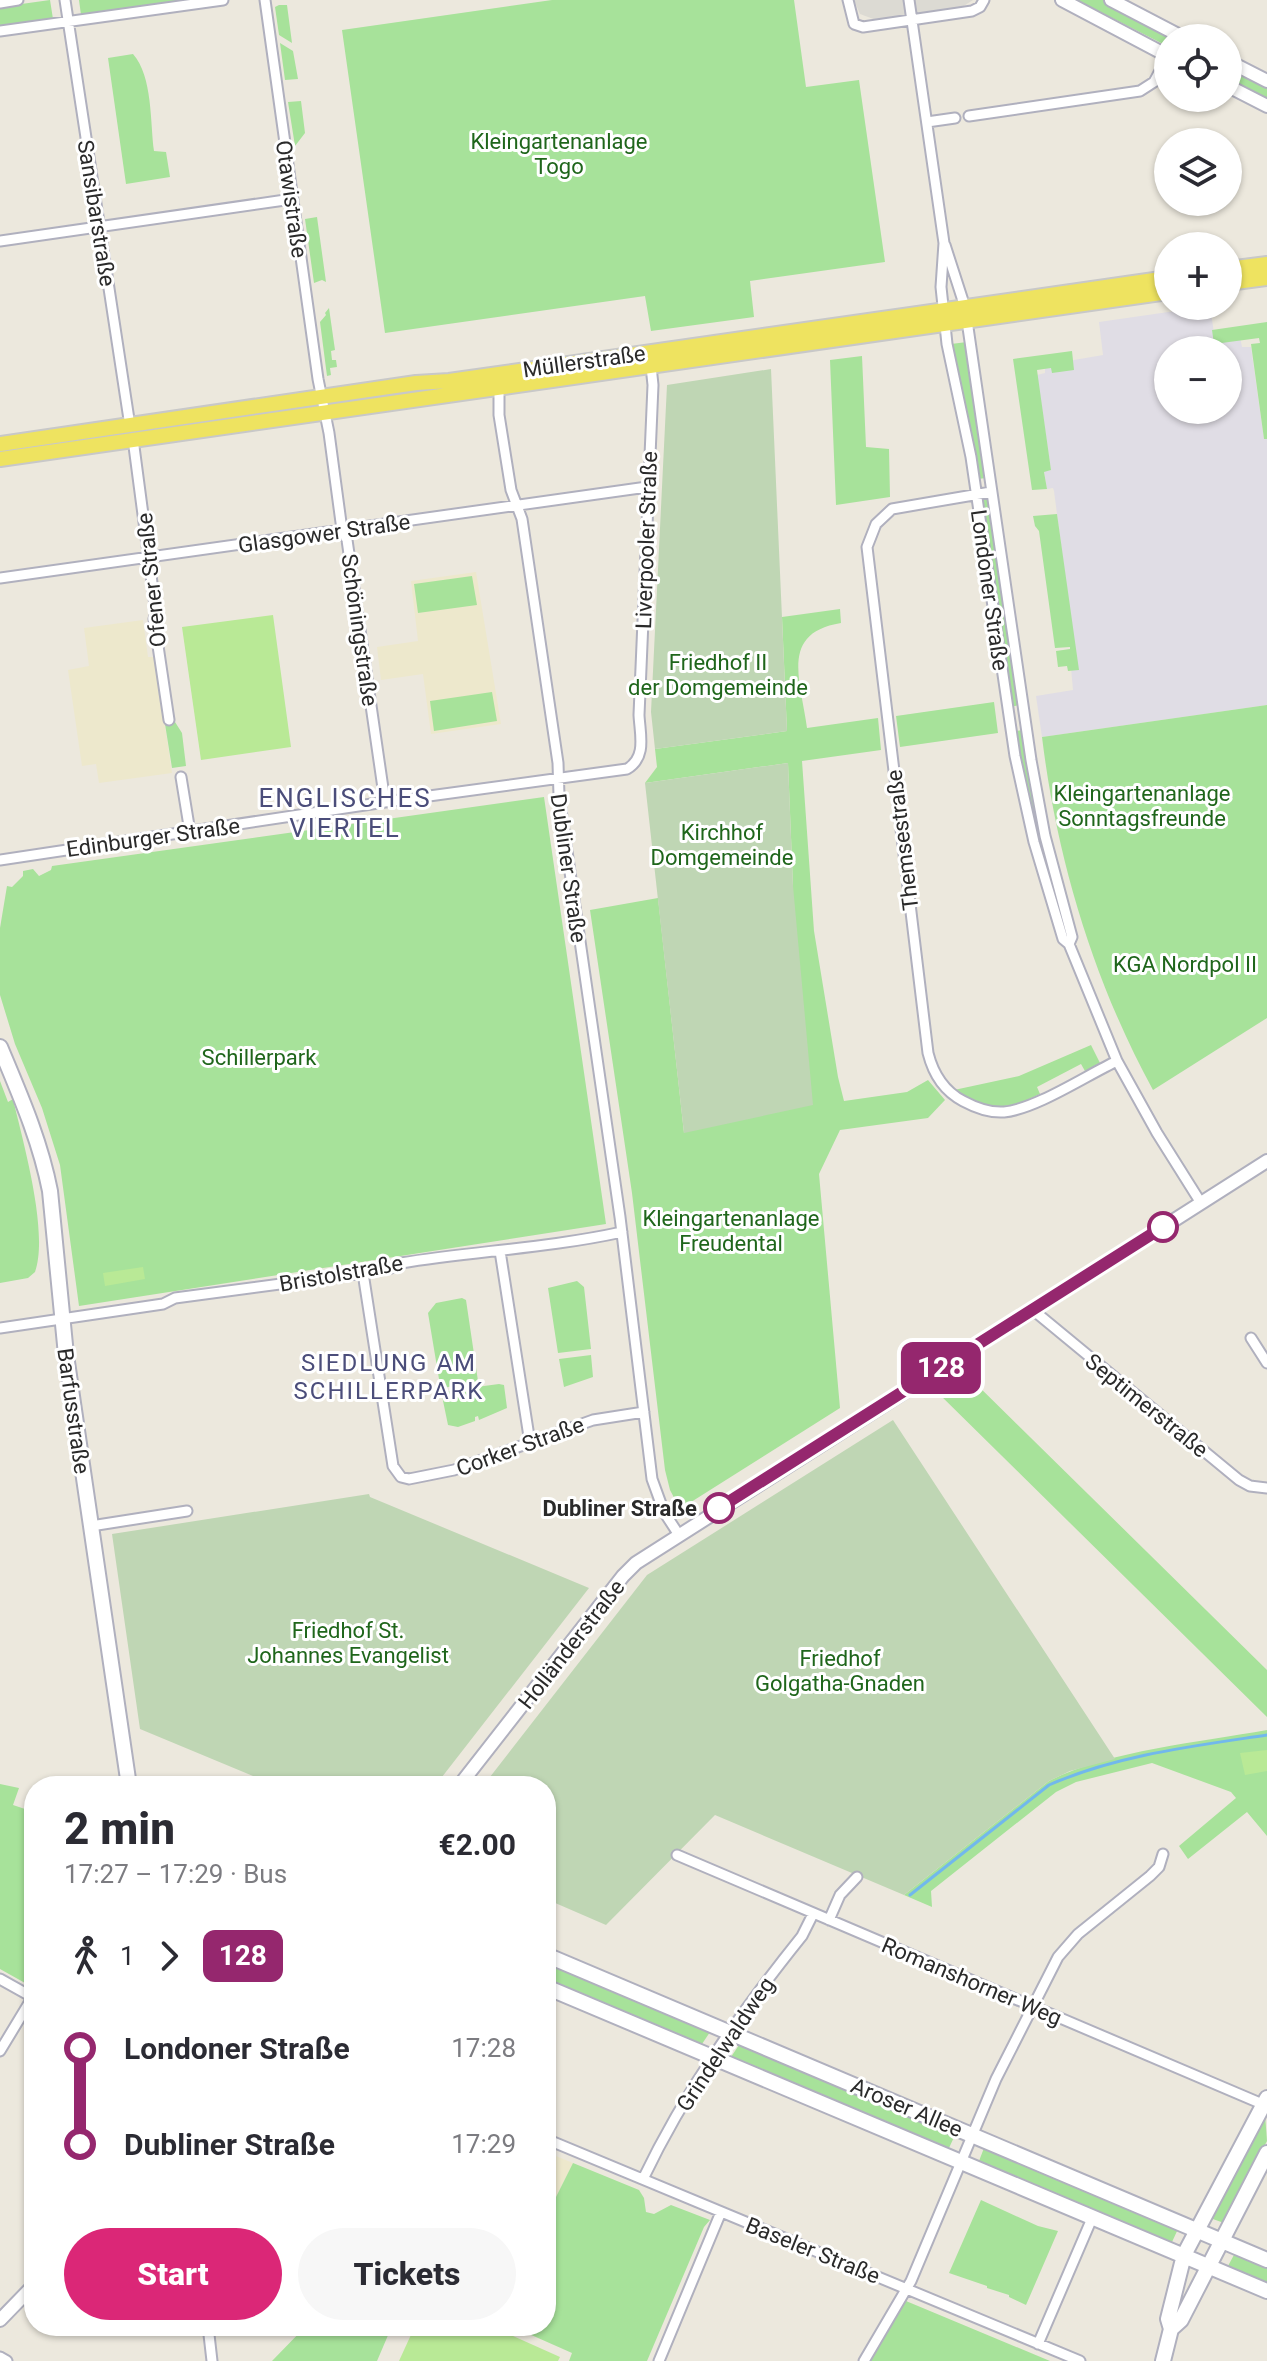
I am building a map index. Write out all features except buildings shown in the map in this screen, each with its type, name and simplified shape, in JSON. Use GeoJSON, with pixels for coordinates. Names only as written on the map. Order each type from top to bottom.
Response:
{"type":"FeatureCollection","features":[{"type":"Feature","properties":{"kind":"main road"},"geometry":{"type":"LineString","coordinates":[[1242,267],[1267,264]]}},
{"type":"Feature","properties":{"kind":"main road"},"geometry":{"type":"LineString","coordinates":[[1242,281],[1267,278]]}},
{"type":"Feature","properties":{"kind":"main road","name":"Müllerstraße"},"geometry":{"type":"LineString","coordinates":[[966,314],[1154,280]]}},
{"type":"Feature","properties":{"kind":"main road","name":"Müllerstraße"},"geometry":{"type":"LineString","coordinates":[[0,459],[132,433],[323,405],[943,317],[1154,294]]}},
{"type":"Feature","properties":{"kind":"main road","name":"Müllerstraße"},"geometry":{"type":"LineString","coordinates":[[323,405],[499,387],[651,366],[943,317]]}},
{"type":"Feature","properties":{"kind":"main road","name":"Müllerstraße"},"geometry":{"type":"LineString","coordinates":[[0,444],[132,433]]}},
{"type":"Feature","properties":{"kind":"main road","name":"Barfusstraße"},"geometry":{"type":"LineString","coordinates":[[0,1047],[21,1093],[45,1166],[54,1219],[62,1319],[91,1526],[131,1776]]}},
{"type":"Feature","properties":{"kind":"main road","name":"Aroser Allee"},"geometry":{"type":"LineString","coordinates":[[556,1959],[1267,2260]]}},
{"type":"Feature","properties":{"kind":"main road","name":"Aroser Allee"},"geometry":{"type":"LineString","coordinates":[[556,1991],[1267,2291]]}},
{"type":"Feature","properties":{"kind":"main road"},"geometry":{"type":"LineString","coordinates":[[1163,2361],[1171,2329],[1168,2319],[1184,2255],[1266,2103]]}},
{"type":"Feature","properties":{"kind":"main road"},"geometry":{"type":"LineString","coordinates":[[1171,2329],[1181,2320],[1267,2153]]}},
{"type":"Feature","properties":{"kind":"street"},"geometry":{"type":"LineString","coordinates":[[0,3],[18,0]]}},
{"type":"Feature","properties":{"kind":"street","name":"Sansibarstraße"},"geometry":{"type":"LineString","coordinates":[[65,0],[132,433]]}},
{"type":"Feature","properties":{"kind":"street"},"geometry":{"type":"LineString","coordinates":[[0,31],[223,0]]}},
{"type":"Feature","properties":{"kind":"street","name":"Otawistraße"},"geometry":{"type":"LineString","coordinates":[[265,0],[323,405]]}},
{"type":"Feature","properties":{"kind":"street"},"geometry":{"type":"LineString","coordinates":[[848,0],[854,24],[863,27],[972,11],[980,7],[984,0]]}},
{"type":"Feature","properties":{"kind":"street"},"geometry":{"type":"LineString","coordinates":[[909,0],[944,243]]}},
{"type":"Feature","properties":{"kind":"street"},"geometry":{"type":"LineString","coordinates":[[1062,0],[1154,49]]}},
{"type":"Feature","properties":{"kind":"street"},"geometry":{"type":"LineString","coordinates":[[1111,0],[1156,24]]}},
{"type":"Feature","properties":{"kind":"street"},"geometry":{"type":"LineString","coordinates":[[1242,68],[1267,81]]}},
{"type":"Feature","properties":{"kind":"street"},"geometry":{"type":"LineString","coordinates":[[969,116],[1140,91],[1154,82]]}},
{"type":"Feature","properties":{"kind":"street"},"geometry":{"type":"LineString","coordinates":[[1242,93],[1267,106]]}},
{"type":"Feature","properties":{"kind":"street"},"geometry":{"type":"LineString","coordinates":[[927,122],[955,118]]}},
{"type":"Feature","properties":{"kind":"street"},"geometry":{"type":"LineString","coordinates":[[0,241],[292,199]]}},
{"type":"Feature","properties":{"kind":"street","name":"Londoner Straße"},"geometry":{"type":"LineString","coordinates":[[944,243],[966,314],[1031,760],[1045,836],[1072,937],[1069,944]]}},
{"type":"Feature","properties":{"kind":"street","name":"Londoner Straße"},"geometry":{"type":"LineString","coordinates":[[944,243],[941,287],[943,317],[976,494],[1009,723],[1022,793],[1050,899],[1063,939],[1069,944],[1117,1061],[1201,1203]]}},
{"type":"Feature","properties":{"kind":"street","name":"Liverpooler Straße"},"geometry":{"type":"LineString","coordinates":[[637,762],[641,755],[639,715],[653,385],[651,366]]}},
{"type":"Feature","properties":{"kind":"street","name":"Dubliner Straße"},"geometry":{"type":"LineString","coordinates":[[499,387],[499,415],[511,490],[522,519],[558,763],[557,780],[622,1232],[652,1479],[664,1512],[679,1535]]}},
{"type":"Feature","properties":{"kind":"street","name":"Schöningstraße"},"geometry":{"type":"LineString","coordinates":[[323,405],[342,530],[347,540],[385,802]]}},
{"type":"Feature","properties":{"kind":"street","name":"Ofener Straße"},"geometry":{"type":"LineString","coordinates":[[132,433],[169,720]]}},
{"type":"Feature","properties":{"kind":"street","name":"Glasgower Straße"},"geometry":{"type":"LineString","coordinates":[[0,578],[647,487]]}},
{"type":"Feature","properties":{"kind":"street","name":"Themsestraße"},"geometry":{"type":"LineString","coordinates":[[991,492],[892,509],[876,524],[867,547],[930,1061],[941,1082],[953,1095],[976,1108],[999,1112],[1032,1104],[1117,1061]]}},
{"type":"Feature","properties":{"kind":"street","name":"Edinburger Straße"},"geometry":{"type":"LineString","coordinates":[[0,860],[385,802],[557,780],[627,769],[637,762]]}},
{"type":"Feature","properties":{"kind":"street"},"geometry":{"type":"LineString","coordinates":[[181,777],[190,832]]}},
{"type":"Feature","properties":{"kind":"street","name":"Holländerstraße"},"geometry":{"type":"LineString","coordinates":[[467,1776],[636,1563],[1267,1161]]}},
{"type":"Feature","properties":{"kind":"street","name":"Bristolstraße"},"geometry":{"type":"LineString","coordinates":[[0,1328],[163,1304],[175,1298],[363,1273],[401,1263],[622,1232]]}},
{"type":"Feature","properties":{"kind":"street"},"geometry":{"type":"LineString","coordinates":[[500,1251],[530,1443]]}},
{"type":"Feature","properties":{"kind":"street","name":"Corker Straße"},"geometry":{"type":"LineString","coordinates":[[363,1273],[393,1466],[397,1473],[409,1479],[440,1474],[593,1420],[644,1412]]}},
{"type":"Feature","properties":{"kind":"street","name":"Septimerstraße"},"geometry":{"type":"LineString","coordinates":[[1033,1310],[1239,1480],[1250,1486],[1267,1488]]}},
{"type":"Feature","properties":{"kind":"street"},"geometry":{"type":"LineString","coordinates":[[1251,1338],[1267,1363]]}},
{"type":"Feature","properties":{"kind":"street"},"geometry":{"type":"LineString","coordinates":[[91,1526],[187,1511]]}},
{"type":"Feature","properties":{"kind":"street"},"geometry":{"type":"LineString","coordinates":[[864,2361],[906,2289],[996,2079],[1067,1944],[1150,1876],[1159,1867],[1163,1854]]}},
{"type":"Feature","properties":{"kind":"street","name":"Romanshorner Weg"},"geometry":{"type":"LineString","coordinates":[[677,1855],[1266,2103]]}},
{"type":"Feature","properties":{"kind":"street"},"geometry":{"type":"LineString","coordinates":[[829,1920],[840,1895],[857,1877]]}},
{"type":"Feature","properties":{"kind":"street","name":"Grindelwaldweg"},"geometry":{"type":"LineString","coordinates":[[643,2179],[674,2118],[711,2058],[802,1936],[813,1914]]}},
{"type":"Feature","properties":{"kind":"street"},"geometry":{"type":"LineString","coordinates":[[0,1979],[24,1993]]}},
{"type":"Feature","properties":{"kind":"street"},"geometry":{"type":"LineString","coordinates":[[0,2051],[24,2012]]}},
{"type":"Feature","properties":{"kind":"street","name":"Baseler Straße"},"geometry":{"type":"LineString","coordinates":[[556,2143],[1080,2361]]}},
{"type":"Feature","properties":{"kind":"street"},"geometry":{"type":"LineString","coordinates":[[659,2361],[721,2212]]}},
{"type":"Feature","properties":{"kind":"street"},"geometry":{"type":"LineString","coordinates":[[1038,2344],[1093,2216]]}},
{"type":"Feature","properties":{"kind":"street"},"geometry":{"type":"LineString","coordinates":[[0,2320],[24,2295]]}},
{"type":"Feature","properties":{"kind":"street"},"geometry":{"type":"LineString","coordinates":[[209,2336],[212,2361]]}},
{"type":"Feature","properties":{"kind":"street"},"geometry":{"type":"LineString","coordinates":[[0,2357],[7,2361]]}},
{"type":"Feature","properties":{"kind":"shaded area"},"geometry":{"type":"Polygon","coordinates":[[[854,0],[973,0],[962,7],[876,20],[860,14],[854,0]]]}},
{"type":"Feature","properties":{"kind":"shaded area"},"geometry":{"type":"Polygon","coordinates":[[[1154,314],[1154,320],[1212,320],[1214,336],[1154,336],[1154,424],[1242,424],[1242,347],[1251,347],[1264,439],[1267,439],[1267,705],[1042,737],[1036,696],[1073,690],[1071,668],[1077,666],[1054,491],[1053,488],[1047,489],[1044,471],[1051,470],[1037,375],[1045,373],[1045,365],[1103,355],[1099,322],[1154,314]]]}},
{"type":"Feature","properties":{"kind":"shaded area"},"geometry":{"type":"Polygon","coordinates":[[[476,572],[501,724],[431,734],[423,674],[381,680],[377,647],[418,641],[411,581],[476,572]]]}},
{"type":"Feature","properties":{"kind":"shaded area"},"geometry":{"type":"Polygon","coordinates":[[[143,620],[148,657],[155,657],[172,773],[99,783],[96,764],[82,766],[68,670],[89,666],[84,628],[143,620]]]}},
{"type":"Feature","properties":{"kind":"shaded area"},"geometry":{"type":"Polygon","coordinates":[[[556,2156],[573,2163],[556,2197],[556,2156]]]}},
{"type":"Feature","properties":{"kind":"green space"},"geometry":{"type":"Polygon","coordinates":[[[50,0],[53,19],[0,27],[0,7],[50,0]]]}},
{"type":"Feature","properties":{"kind":"green space"},"geometry":{"type":"Polygon","coordinates":[[[79,0],[192,0],[81,15],[79,0]]]}},
{"type":"Feature","properties":{"kind":"green space","name":"Kleingartenanlage Togo"},"geometry":{"type":"Polygon","coordinates":[[[552,0],[794,0],[806,87],[859,80],[885,262],[750,281],[754,317],[651,331],[645,296],[385,333],[342,30],[552,0]]]}},
{"type":"Feature","properties":{"kind":"green space"},"geometry":{"type":"Polygon","coordinates":[[[1077,0],[1103,0],[1154,26],[1154,39],[1077,0]]]}},
{"type":"Feature","properties":{"kind":"green space"},"geometry":{"type":"Polygon","coordinates":[[[287,5],[292,43],[279,35],[275,7],[287,5]]]}},
{"type":"Feature","properties":{"kind":"green space"},"geometry":{"type":"Polygon","coordinates":[[[280,43],[293,51],[298,79],[285,80],[280,43]]]}},
{"type":"Feature","properties":{"kind":"green space"},"geometry":{"type":"Polygon","coordinates":[[[133,54],[144,75],[150,100],[154,151],[166,152],[170,177],[126,184],[108,58],[133,54]]]}},
{"type":"Feature","properties":{"kind":"green space"},"geometry":{"type":"Polygon","coordinates":[[[1242,72],[1267,85],[1267,98],[1242,85],[1242,72]]]}},
{"type":"Feature","properties":{"kind":"green space"},"geometry":{"type":"Polygon","coordinates":[[[301,101],[305,133],[295,146],[288,102],[301,101]]]}},
{"type":"Feature","properties":{"kind":"green space"},"geometry":{"type":"Polygon","coordinates":[[[317,217],[326,282],[314,283],[305,219],[317,217]]]}},
{"type":"Feature","properties":{"kind":"green space"},"geometry":{"type":"Polygon","coordinates":[[[329,308],[335,350],[331,351],[332,360],[336,360],[337,367],[330,368],[331,375],[327,376],[320,322],[329,308]]]}},
{"type":"Feature","properties":{"kind":"green space"},"geometry":{"type":"Polygon","coordinates":[[[1267,322],[1267,439],[1264,439],[1251,344],[1260,343],[1259,338],[1242,340],[1242,336],[1213,336],[1212,330],[1267,322]]]}},
{"type":"Feature","properties":{"kind":"green space"},"geometry":{"type":"Polygon","coordinates":[[[967,342],[986,478],[978,479],[951,344],[967,342]]]}},
{"type":"Feature","properties":{"kind":"green space"},"geometry":{"type":"Polygon","coordinates":[[[1072,351],[1074,370],[1052,373],[1051,368],[1037,370],[1051,470],[1044,472],[1047,489],[1032,490],[1013,359],[1072,351]]]}},
{"type":"Feature","properties":{"kind":"green space"},"geometry":{"type":"Polygon","coordinates":[[[862,356],[866,447],[889,449],[890,497],[836,505],[830,360],[862,356]]]}},
{"type":"Feature","properties":{"kind":"green space","name":"Friedhof II der Domgemeinde"},"geometry":{"type":"Polygon","coordinates":[[[771,369],[787,731],[655,749],[651,712],[667,385],[771,369]]]}},
{"type":"Feature","properties":{"kind":"green space"},"geometry":{"type":"Polygon","coordinates":[[[990,500],[1019,705],[1011,707],[982,501],[990,500]]]}},
{"type":"Feature","properties":{"kind":"green space"},"geometry":{"type":"Polygon","coordinates":[[[1057,514],[1079,670],[1068,671],[1067,666],[1058,667],[1056,651],[1070,647],[1055,648],[1039,531],[1033,516],[1057,514]]]}},
{"type":"Feature","properties":{"kind":"green space"},"geometry":{"type":"Polygon","coordinates":[[[472,576],[477,605],[418,613],[414,584],[472,576]]]}},
{"type":"Feature","properties":{"kind":"green space","name":"Kleingartenanlage Freudental"},"geometry":{"type":"Polygon","coordinates":[[[840,609],[841,623],[821,628],[809,637],[801,648],[798,662],[807,728],[878,718],[881,750],[802,761],[814,931],[838,1077],[844,1101],[907,1092],[928,1080],[945,1100],[928,1118],[840,1130],[819,1174],[840,1408],[680,1509],[670,1490],[665,1470],[632,1193],[590,910],[658,898],[684,1133],[793,886],[788,763],[645,783],[657,767],[655,749],[787,731],[782,617],[840,609]]]}},
{"type":"Feature","properties":{"kind":"green space"},"geometry":{"type":"Polygon","coordinates":[[[273,615],[291,747],[201,760],[182,627],[273,615]]]}},
{"type":"Feature","properties":{"kind":"green space"},"geometry":{"type":"Polygon","coordinates":[[[492,692],[497,721],[434,731],[430,701],[492,692]]]}},
{"type":"Feature","properties":{"kind":"green space"},"geometry":{"type":"Polygon","coordinates":[[[994,702],[998,733],[900,747],[896,716],[994,702]]]}},
{"type":"Feature","properties":{"kind":"green space"},"geometry":{"type":"Polygon","coordinates":[[[1267,705],[1267,1018],[1153,1090],[1113,1007],[1081,919],[1057,829],[1042,737],[1267,705]]]}},
{"type":"Feature","properties":{"kind":"green space"},"geometry":{"type":"Polygon","coordinates":[[[175,722],[182,733],[186,766],[172,768],[165,724],[175,722]]]}},
{"type":"Feature","properties":{"kind":"green space"},"geometry":{"type":"Polygon","coordinates":[[[1023,730],[1039,830],[1068,940],[1044,863],[1025,784],[1015,731],[1023,730]]]}},
{"type":"Feature","properties":{"kind":"green space","name":"Kirchhof Domgemeinde"},"geometry":{"type":"Polygon","coordinates":[[[788,763],[793,886],[813,1105],[684,1133],[645,783],[788,763]]]}},
{"type":"Feature","properties":{"kind":"green space","name":"Schillerpark"},"geometry":{"type":"Polygon","coordinates":[[[544,797],[606,1224],[79,1306],[60,1165],[0,995],[0,928],[7,886],[12,887],[23,876],[23,871],[33,869],[39,876],[51,870],[52,866],[544,797]]]}},
{"type":"Feature","properties":{"kind":"green space"},"geometry":{"type":"Polygon","coordinates":[[[1091,1045],[1100,1063],[1085,1071],[1081,1064],[1037,1087],[1040,1094],[1017,1104],[987,1105],[954,1090],[1019,1076],[1091,1045]]]}},
{"type":"Feature","properties":{"kind":"green space"},"geometry":{"type":"Polygon","coordinates":[[[0,1081],[8,1102],[13,1099],[33,1187],[39,1234],[35,1272],[28,1278],[0,1283],[0,1081]]]}},
{"type":"Feature","properties":{"kind":"green space"},"geometry":{"type":"Polygon","coordinates":[[[143,1267],[145,1279],[105,1286],[103,1273],[143,1267]]]}},
{"type":"Feature","properties":{"kind":"green space"},"geometry":{"type":"Polygon","coordinates":[[[577,1281],[584,1287],[591,1349],[558,1353],[548,1288],[577,1281]]]}},
{"type":"Feature","properties":{"kind":"green space"},"geometry":{"type":"Polygon","coordinates":[[[466,1300],[478,1381],[443,1388],[428,1313],[436,1303],[466,1300]]]}},
{"type":"Feature","properties":{"kind":"green space"},"geometry":{"type":"Polygon","coordinates":[[[591,1355],[593,1377],[564,1387],[559,1359],[591,1355]]]}},
{"type":"Feature","properties":{"kind":"green space"},"geometry":{"type":"Polygon","coordinates":[[[966,1374],[1267,1670],[1267,1717],[937,1392],[966,1374]]]}},
{"type":"Feature","properties":{"kind":"green space"},"geometry":{"type":"Polygon","coordinates":[[[504,1385],[507,1408],[479,1420],[478,1416],[475,1417],[475,1421],[458,1427],[448,1425],[442,1396],[444,1392],[465,1389],[466,1393],[469,1388],[504,1385]]]}},
{"type":"Feature","properties":{"kind":"green space","name":"Friedhof Golgatha-Gnaden"},"geometry":{"type":"Polygon","coordinates":[[[893,1420],[1115,1759],[1070,1771],[1049,1781],[904,1895],[715,1815],[606,1925],[556,1903],[556,1776],[491,1776],[647,1575],[893,1420]]]}},
{"type":"Feature","properties":{"kind":"green space","name":"Friedhof St. Johannes Evangelist"},"geometry":{"type":"Polygon","coordinates":[[[369,1494],[589,1588],[443,1776],[253,1776],[140,1729],[112,1534],[369,1494]]]}},
{"type":"Feature","properties":{"kind":"green space"},"geometry":{"type":"Polygon","coordinates":[[[1267,1730],[1267,1836],[1247,1812],[1188,1859],[1179,1846],[1236,1798],[1231,1792],[1152,1763],[1076,1782],[1056,1792],[931,1891],[932,1907],[904,1895],[1049,1781],[1126,1755],[1267,1730]]]}},
{"type":"Feature","properties":{"kind":"green space"},"geometry":{"type":"Polygon","coordinates":[[[1267,1750],[1267,1771],[1245,1775],[1240,1753],[1267,1750]]]}},
{"type":"Feature","properties":{"kind":"green space"},"geometry":{"type":"Polygon","coordinates":[[[0,1784],[19,1788],[13,1805],[24,1809],[24,1982],[0,1969],[0,1784]]]}},
{"type":"Feature","properties":{"kind":"green space"},"geometry":{"type":"Polygon","coordinates":[[[556,1967],[710,2032],[702,2044],[556,1983],[556,1967]]]}},
{"type":"Feature","properties":{"kind":"green space"},"geometry":{"type":"Polygon","coordinates":[[[739,2045],[955,2135],[949,2148],[731,2057],[739,2045]]]}},
{"type":"Feature","properties":{"kind":"green space"},"geometry":{"type":"Polygon","coordinates":[[[1265,2114],[1267,2141],[1224,2223],[1210,2218],[1265,2114]]]}},
{"type":"Feature","properties":{"kind":"green space"},"geometry":{"type":"Polygon","coordinates":[[[984,2148],[1178,2229],[1172,2242],[979,2161],[984,2148]]]}},
{"type":"Feature","properties":{"kind":"green space"},"geometry":{"type":"Polygon","coordinates":[[[573,2163],[639,2190],[646,2212],[654,2214],[671,2205],[710,2220],[704,2227],[647,2361],[569,2361],[572,2353],[534,2336],[556,2336],[556,2197],[573,2163]]]}},
{"type":"Feature","properties":{"kind":"green space"},"geometry":{"type":"Polygon","coordinates":[[[981,2200],[1038,2226],[1058,2231],[1026,2305],[1009,2295],[949,2273],[981,2200]]]}},
{"type":"Feature","properties":{"kind":"green space"},"geometry":{"type":"Polygon","coordinates":[[[1235,2253],[1267,2267],[1267,2284],[1228,2266],[1235,2253]]]}},
{"type":"Feature","properties":{"kind":"green space"},"geometry":{"type":"Polygon","coordinates":[[[906,2301],[1050,2361],[869,2361],[906,2301]]]}},
{"type":"Feature","properties":{"kind":"green space"},"geometry":{"type":"Polygon","coordinates":[[[296,2336],[388,2336],[377,2361],[272,2361],[296,2336]]]}},
{"type":"Feature","properties":{"kind":"green space"},"geometry":{"type":"Polygon","coordinates":[[[410,2336],[513,2336],[560,2357],[558,2361],[399,2361],[410,2336]]]}},
{"type":"Feature","properties":{"kind":"waterway"},"geometry":{"type":"LineString","coordinates":[[910,1895],[1049,1785],[1129,1759],[1267,1735]]}},
{"type":"Feature","properties":{"kind":"bus line","name":"128"},"geometry":{"type":"LineString","coordinates":[[719,1508],[1163,1227]]}},
{"type":"Feature","properties":{"kind":"place","name":"Dubliner Straße"},"geometry":{"type":"Point","coordinates":[719,1508]}},
{"type":"Feature","properties":{"kind":"district","name":"ENGLISCHES VIERTEL"},"geometry":{"type":"Point","coordinates":[345,813]}},
{"type":"Feature","properties":{"kind":"district","name":"SIEDLUNG AM SCHILLERPARK"},"geometry":{"type":"Point","coordinates":[389,1377]}},
{"type":"Feature","properties":{"kind":"park label","name":"Kleingartenanlage Sonntagsfreunde"},"geometry":{"type":"Point","coordinates":[1142,806]}},
{"type":"Feature","properties":{"kind":"park label","name":"KGA Nordpol II"},"geometry":{"type":"Point","coordinates":[1185,964]}}]}
